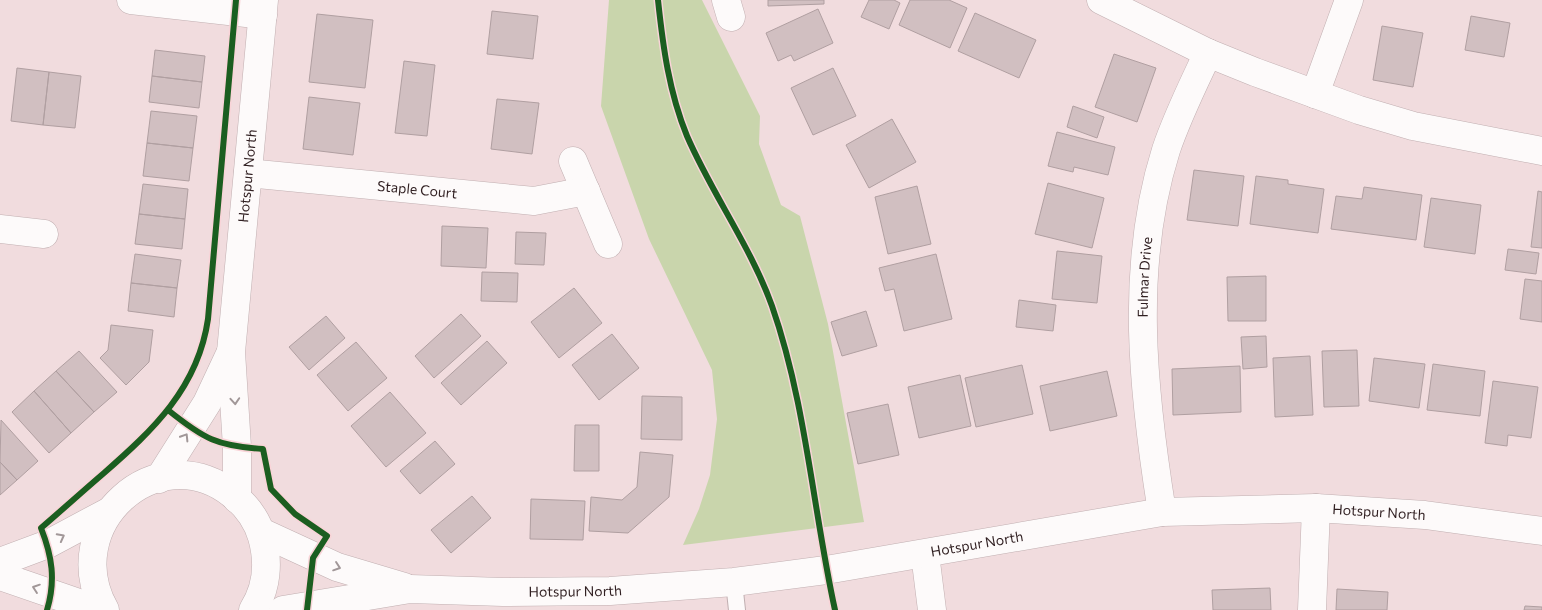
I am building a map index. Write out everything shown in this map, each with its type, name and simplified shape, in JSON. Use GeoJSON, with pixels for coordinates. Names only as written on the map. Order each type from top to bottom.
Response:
{"type":"FeatureCollection","features":[{"type":"Feature","properties":{"kind":"street"},"geometry":{"type":"LineString","coordinates":[[131,0],[264,8]]}},
{"type":"Feature","properties":{"kind":"street"},"geometry":{"type":"LineString","coordinates":[[1101,0],[1208,52],[1315,94],[1413,126],[1542,151]]}},
{"type":"Feature","properties":{"kind":"street"},"geometry":{"type":"LineString","coordinates":[[1315,94],[1349,0]]}},
{"type":"Feature","properties":{"kind":"street","name":"Hotspur North"},"geometry":{"type":"LineString","coordinates":[[232,352],[264,8]]}},
{"type":"Feature","properties":{"kind":"street","name":"Fulmar Drive"},"geometry":{"type":"LineString","coordinates":[[1162,512],[1152,451],[1142,326],[1145,263],[1154,202],[1166,151],[1183,106],[1208,52]]}},
{"type":"Feature","properties":{"kind":"street"},"geometry":{"type":"LineString","coordinates":[[573,161],[608,244]]}},
{"type":"Feature","properties":{"kind":"street","name":"Staple Court"},"geometry":{"type":"LineString","coordinates":[[248,172],[534,201],[586,191]]}},
{"type":"Feature","properties":{"kind":"street"},"geometry":{"type":"LineString","coordinates":[[0,229],[44,234]]}},
{"type":"Feature","properties":{"kind":"street"},"geometry":{"type":"LineString","coordinates":[[159,479],[207,403],[232,352]]}},
{"type":"Feature","properties":{"kind":"street"},"geometry":{"type":"LineString","coordinates":[[232,352],[238,499]]}},
{"type":"Feature","properties":{"kind":"street"},"geometry":{"type":"LineString","coordinates":[[0,562],[48,544],[108,512],[131,491],[159,479],[187,476],[201,479],[226,490],[238,499],[247,509],[261,532],[266,552],[266,571],[264,584],[253,610]]}},
{"type":"Feature","properties":{"kind":"street"},"geometry":{"type":"LineString","coordinates":[[1312,610],[1316,508]]}},
{"type":"Feature","properties":{"kind":"street","name":"Hotspur North"},"geometry":{"type":"LineString","coordinates":[[261,532],[337,567],[410,589],[521,601],[610,591],[734,582],[925,554],[1162,512],[1316,508],[1425,516],[1542,531]]}},
{"type":"Feature","properties":{"kind":"street"},"geometry":{"type":"LineString","coordinates":[[105,610],[94,586],[92,556],[100,526],[108,512]]}},
{"type":"Feature","properties":{"kind":"street"},"geometry":{"type":"LineString","coordinates":[[925,554],[932,610]]}},
{"type":"Feature","properties":{"kind":"street"},"geometry":{"type":"LineString","coordinates":[[0,576],[99,610]]}},
{"type":"Feature","properties":{"kind":"street","name":"Hotspur North"},"geometry":{"type":"LineString","coordinates":[[283,610],[410,589]]}},
{"type":"Feature","properties":{"kind":"lane"},"geometry":{"type":"LineString","coordinates":[[734,582],[736,610]]}},
{"type":"Feature","properties":{"kind":"green space"},"geometry":{"type":"Polygon","coordinates":[[[609,0],[702,0],[760,116],[759,144],[781,205],[800,216],[828,324],[864,522],[683,545],[699,509],[710,475],[717,419],[712,370],[649,239],[601,106],[609,0]]]}},
{"type":"Feature","properties":{"kind":"building"},"geometry":{"type":"Polygon","coordinates":[[[768,0],[824,0],[824,4],[768,6],[768,0]]]}},
{"type":"Feature","properties":{"kind":"building"},"geometry":{"type":"Polygon","coordinates":[[[869,0],[894,0],[900,3],[889,29],[861,17],[869,0]]]}},
{"type":"Feature","properties":{"kind":"building"},"geometry":{"type":"Polygon","coordinates":[[[910,0],[949,0],[967,8],[950,48],[899,25],[910,0]]]}},
{"type":"Feature","properties":{"kind":"building"},"geometry":{"type":"Polygon","coordinates":[[[818,9],[833,43],[794,61],[791,55],[778,61],[766,33],[818,9]]]}},
{"type":"Feature","properties":{"kind":"building"},"geometry":{"type":"Polygon","coordinates":[[[492,11],[538,16],[533,59],[487,54],[492,11]]]}},
{"type":"Feature","properties":{"kind":"building"},"geometry":{"type":"Polygon","coordinates":[[[975,13],[1036,40],[1019,78],[958,51],[975,13]]]}},
{"type":"Feature","properties":{"kind":"building"},"geometry":{"type":"Polygon","coordinates":[[[317,14],[373,20],[365,88],[309,82],[317,14]]]}},
{"type":"Feature","properties":{"kind":"building"},"geometry":{"type":"Polygon","coordinates":[[[1471,16],[1510,23],[1504,57],[1465,50],[1471,16]]]}},
{"type":"Feature","properties":{"kind":"building"},"geometry":{"type":"Polygon","coordinates":[[[1382,26],[1423,33],[1413,87],[1373,80],[1382,26]]]}},
{"type":"Feature","properties":{"kind":"building"},"geometry":{"type":"Polygon","coordinates":[[[155,50],[205,56],[202,82],[152,76],[155,50]]]}},
{"type":"Feature","properties":{"kind":"building"},"geometry":{"type":"Polygon","coordinates":[[[1114,54],[1156,68],[1137,122],[1095,107],[1114,54]]]}},
{"type":"Feature","properties":{"kind":"building"},"geometry":{"type":"Polygon","coordinates":[[[404,61],[435,65],[427,136],[395,133],[404,61]]]}},
{"type":"Feature","properties":{"kind":"building"},"geometry":{"type":"Polygon","coordinates":[[[17,68],[49,72],[43,125],[11,121],[17,68]]]}},
{"type":"Feature","properties":{"kind":"building"},"geometry":{"type":"Polygon","coordinates":[[[833,68],[856,116],[813,135],[791,88],[833,68]]]}},
{"type":"Feature","properties":{"kind":"building"},"geometry":{"type":"Polygon","coordinates":[[[49,72],[81,76],[75,128],[43,125],[49,72]]]}},
{"type":"Feature","properties":{"kind":"building"},"geometry":{"type":"Polygon","coordinates":[[[152,76],[202,82],[199,108],[149,102],[152,76]]]}},
{"type":"Feature","properties":{"kind":"building"},"geometry":{"type":"Polygon","coordinates":[[[309,97],[360,103],[353,155],[303,149],[309,97]]]}},
{"type":"Feature","properties":{"kind":"building"},"geometry":{"type":"Polygon","coordinates":[[[497,99],[539,103],[532,154],[491,149],[497,99]]]}},
{"type":"Feature","properties":{"kind":"building"},"geometry":{"type":"Polygon","coordinates":[[[1073,106],[1104,117],[1097,138],[1067,127],[1073,106]]]}},
{"type":"Feature","properties":{"kind":"building"},"geometry":{"type":"Polygon","coordinates":[[[151,111],[197,116],[193,148],[147,143],[151,111]]]}},
{"type":"Feature","properties":{"kind":"building"},"geometry":{"type":"Polygon","coordinates":[[[892,119],[916,162],[869,188],[846,145],[892,119]]]}},
{"type":"Feature","properties":{"kind":"building"},"geometry":{"type":"Polygon","coordinates":[[[1057,132],[1115,147],[1108,175],[1074,167],[1073,172],[1048,166],[1057,132]]]}},
{"type":"Feature","properties":{"kind":"building"},"geometry":{"type":"Polygon","coordinates":[[[147,143],[193,148],[189,181],[143,176],[147,143]]]}},
{"type":"Feature","properties":{"kind":"building"},"geometry":{"type":"Polygon","coordinates":[[[1194,170],[1244,176],[1238,226],[1187,220],[1194,170]]]}},
{"type":"Feature","properties":{"kind":"building"},"geometry":{"type":"Polygon","coordinates":[[[1256,176],[1288,180],[1288,184],[1324,189],[1318,233],[1250,224],[1256,176]]]}},
{"type":"Feature","properties":{"kind":"building"},"geometry":{"type":"Polygon","coordinates":[[[1048,183],[1104,198],[1092,248],[1035,234],[1048,183]]]}},
{"type":"Feature","properties":{"kind":"building"},"geometry":{"type":"Polygon","coordinates":[[[143,184],[188,189],[185,219],[139,214],[143,184]]]}},
{"type":"Feature","properties":{"kind":"building"},"geometry":{"type":"Polygon","coordinates":[[[917,186],[931,244],[888,254],[875,197],[917,186]]]}},
{"type":"Feature","properties":{"kind":"building"},"geometry":{"type":"Polygon","coordinates":[[[1364,187],[1422,195],[1416,240],[1331,229],[1336,196],[1362,199],[1364,187]]]}},
{"type":"Feature","properties":{"kind":"building"},"geometry":{"type":"Polygon","coordinates":[[[1538,191],[1542,192],[1542,248],[1531,247],[1538,191]]]}},
{"type":"Feature","properties":{"kind":"building"},"geometry":{"type":"Polygon","coordinates":[[[1431,198],[1481,205],[1475,254],[1424,247],[1431,198]]]}},
{"type":"Feature","properties":{"kind":"building"},"geometry":{"type":"Polygon","coordinates":[[[139,214],[185,219],[182,249],[135,244],[139,214]]]}},
{"type":"Feature","properties":{"kind":"building"},"geometry":{"type":"Polygon","coordinates":[[[442,226],[488,228],[486,268],[441,266],[442,226]]]}},
{"type":"Feature","properties":{"kind":"building"},"geometry":{"type":"Polygon","coordinates":[[[516,232],[546,233],[544,265],[515,264],[516,232]]]}},
{"type":"Feature","properties":{"kind":"building"},"geometry":{"type":"Polygon","coordinates":[[[1508,249],[1539,253],[1536,274],[1505,270],[1508,249]]]}},
{"type":"Feature","properties":{"kind":"building"},"geometry":{"type":"Polygon","coordinates":[[[1057,251],[1102,256],[1097,303],[1052,299],[1057,251]]]}},
{"type":"Feature","properties":{"kind":"building"},"geometry":{"type":"Polygon","coordinates":[[[135,254],[181,260],[177,288],[131,283],[135,254]]]}},
{"type":"Feature","properties":{"kind":"building"},"geometry":{"type":"Polygon","coordinates":[[[936,254],[952,319],[904,331],[894,289],[885,291],[879,268],[936,254]]]}},
{"type":"Feature","properties":{"kind":"building"},"geometry":{"type":"Polygon","coordinates":[[[482,272],[518,273],[517,302],[481,301],[482,272]]]}},
{"type":"Feature","properties":{"kind":"building"},"geometry":{"type":"Polygon","coordinates":[[[1266,276],[1266,321],[1228,321],[1227,277],[1266,276]]]}},
{"type":"Feature","properties":{"kind":"building"},"geometry":{"type":"Polygon","coordinates":[[[1525,279],[1542,281],[1542,322],[1520,319],[1525,279]]]}},
{"type":"Feature","properties":{"kind":"building"},"geometry":{"type":"Polygon","coordinates":[[[131,283],[177,288],[174,317],[128,311],[131,283]]]}},
{"type":"Feature","properties":{"kind":"building"},"geometry":{"type":"Polygon","coordinates":[[[574,288],[602,323],[559,358],[531,322],[574,288]]]}},
{"type":"Feature","properties":{"kind":"building"},"geometry":{"type":"Polygon","coordinates":[[[1019,300],[1056,305],[1053,331],[1016,327],[1019,300]]]}},
{"type":"Feature","properties":{"kind":"building"},"geometry":{"type":"Polygon","coordinates":[[[866,311],[877,346],[842,356],[831,322],[866,311]]]}},
{"type":"Feature","properties":{"kind":"building"},"geometry":{"type":"Polygon","coordinates":[[[461,314],[481,336],[434,378],[415,356],[461,314]]]}},
{"type":"Feature","properties":{"kind":"building"},"geometry":{"type":"Polygon","coordinates":[[[326,316],[345,338],[309,370],[289,347],[326,316]]]}},
{"type":"Feature","properties":{"kind":"building"},"geometry":{"type":"Polygon","coordinates":[[[111,325],[153,330],[149,362],[126,385],[100,358],[108,350],[111,325]]]}},
{"type":"Feature","properties":{"kind":"building"},"geometry":{"type":"Polygon","coordinates":[[[612,334],[639,368],[599,400],[572,365],[612,334]]]}},
{"type":"Feature","properties":{"kind":"building"},"geometry":{"type":"Polygon","coordinates":[[[1266,336],[1267,367],[1243,369],[1241,337],[1266,336]]]}},
{"type":"Feature","properties":{"kind":"building"},"geometry":{"type":"Polygon","coordinates":[[[487,341],[507,363],[461,405],[441,383],[487,341]]]}},
{"type":"Feature","properties":{"kind":"building"},"geometry":{"type":"Polygon","coordinates":[[[356,342],[387,378],[348,411],[317,375],[356,342]]]}},
{"type":"Feature","properties":{"kind":"building"},"geometry":{"type":"Polygon","coordinates":[[[1357,350],[1359,406],[1324,407],[1322,351],[1357,350]]]}},
{"type":"Feature","properties":{"kind":"building"},"geometry":{"type":"Polygon","coordinates":[[[79,351],[117,392],[94,412],[56,371],[79,351]]]}},
{"type":"Feature","properties":{"kind":"building"},"geometry":{"type":"Polygon","coordinates":[[[1310,356],[1313,415],[1275,417],[1273,358],[1310,356]]]}},
{"type":"Feature","properties":{"kind":"building"},"geometry":{"type":"Polygon","coordinates":[[[1374,358],[1425,364],[1419,408],[1369,401],[1374,358]]]}},
{"type":"Feature","properties":{"kind":"building"},"geometry":{"type":"Polygon","coordinates":[[[1433,364],[1485,371],[1480,416],[1427,410],[1433,364]]]}},
{"type":"Feature","properties":{"kind":"building"},"geometry":{"type":"Polygon","coordinates":[[[1022,365],[1033,414],[976,427],[965,378],[1022,365]]]}},
{"type":"Feature","properties":{"kind":"building"},"geometry":{"type":"Polygon","coordinates":[[[1240,366],[1241,412],[1173,415],[1172,369],[1240,366]]]}},
{"type":"Feature","properties":{"kind":"building"},"geometry":{"type":"Polygon","coordinates":[[[56,371],[94,412],[71,433],[34,391],[56,371]]]}},
{"type":"Feature","properties":{"kind":"building"},"geometry":{"type":"Polygon","coordinates":[[[1107,371],[1117,416],[1050,431],[1040,386],[1107,371]]]}},
{"type":"Feature","properties":{"kind":"building"},"geometry":{"type":"Polygon","coordinates":[[[960,375],[971,426],[919,438],[908,387],[960,375]]]}},
{"type":"Feature","properties":{"kind":"building"},"geometry":{"type":"Polygon","coordinates":[[[1493,381],[1538,387],[1531,438],[1508,435],[1507,446],[1485,443],[1493,381]]]}},
{"type":"Feature","properties":{"kind":"building"},"geometry":{"type":"Polygon","coordinates":[[[34,391],[71,433],[49,453],[12,412],[34,391]]]}},
{"type":"Feature","properties":{"kind":"building"},"geometry":{"type":"Polygon","coordinates":[[[390,392],[426,433],[386,467],[351,426],[390,392]]]}},
{"type":"Feature","properties":{"kind":"building"},"geometry":{"type":"Polygon","coordinates":[[[642,396],[682,397],[682,440],[641,439],[642,396]]]}},
{"type":"Feature","properties":{"kind":"building"},"geometry":{"type":"Polygon","coordinates":[[[888,404],[899,455],[858,464],[847,413],[888,404]]]}},
{"type":"Feature","properties":{"kind":"building"},"geometry":{"type":"Polygon","coordinates":[[[1,420],[38,461],[17,480],[0,462],[1,420]]]}},
{"type":"Feature","properties":{"kind":"building"},"geometry":{"type":"Polygon","coordinates":[[[575,425],[599,425],[599,471],[574,471],[575,425]]]}},
{"type":"Feature","properties":{"kind":"building"},"geometry":{"type":"Polygon","coordinates":[[[435,441],[455,464],[420,494],[400,471],[435,441]]]}},
{"type":"Feature","properties":{"kind":"building"},"geometry":{"type":"Polygon","coordinates":[[[640,452],[673,455],[669,497],[628,533],[589,531],[591,497],[622,500],[637,487],[640,452]]]}},
{"type":"Feature","properties":{"kind":"building"},"geometry":{"type":"Polygon","coordinates":[[[0,462],[17,480],[0,495],[0,462]]]}},
{"type":"Feature","properties":{"kind":"building"},"geometry":{"type":"Polygon","coordinates":[[[472,496],[491,518],[451,553],[431,530],[472,496]]]}},
{"type":"Feature","properties":{"kind":"building"},"geometry":{"type":"Polygon","coordinates":[[[531,499],[585,501],[583,540],[530,539],[531,499]]]}},
{"type":"Feature","properties":{"kind":"building"},"geometry":{"type":"Polygon","coordinates":[[[1270,588],[1271,610],[1213,610],[1212,590],[1270,588]]]}},
{"type":"Feature","properties":{"kind":"building"},"geometry":{"type":"Polygon","coordinates":[[[1337,589],[1388,592],[1387,610],[1336,610],[1337,589]]]}},
{"type":"Feature","properties":{"kind":"building"},"geometry":{"type":"Polygon","coordinates":[[[1525,606],[1542,607],[1542,610],[1524,610],[1525,606]]]}},
{"type":"Feature","properties":{"kind":"cycle path"},"geometry":{"type":"LineString","coordinates":[[47,610],[52,578],[48,548],[41,528],[122,457],[156,424],[184,387],[203,344],[208,319],[236,0]]}},
{"type":"Feature","properties":{"kind":"cycle path"},"geometry":{"type":"LineString","coordinates":[[658,0],[668,69],[676,103],[687,136],[763,284],[784,343],[801,418],[835,610]]}},
{"type":"Feature","properties":{"kind":"cycle path"},"geometry":{"type":"LineString","coordinates":[[168,410],[192,428],[212,439],[234,446],[263,449],[271,489],[295,514],[327,536],[313,558],[307,610]]}}]}
